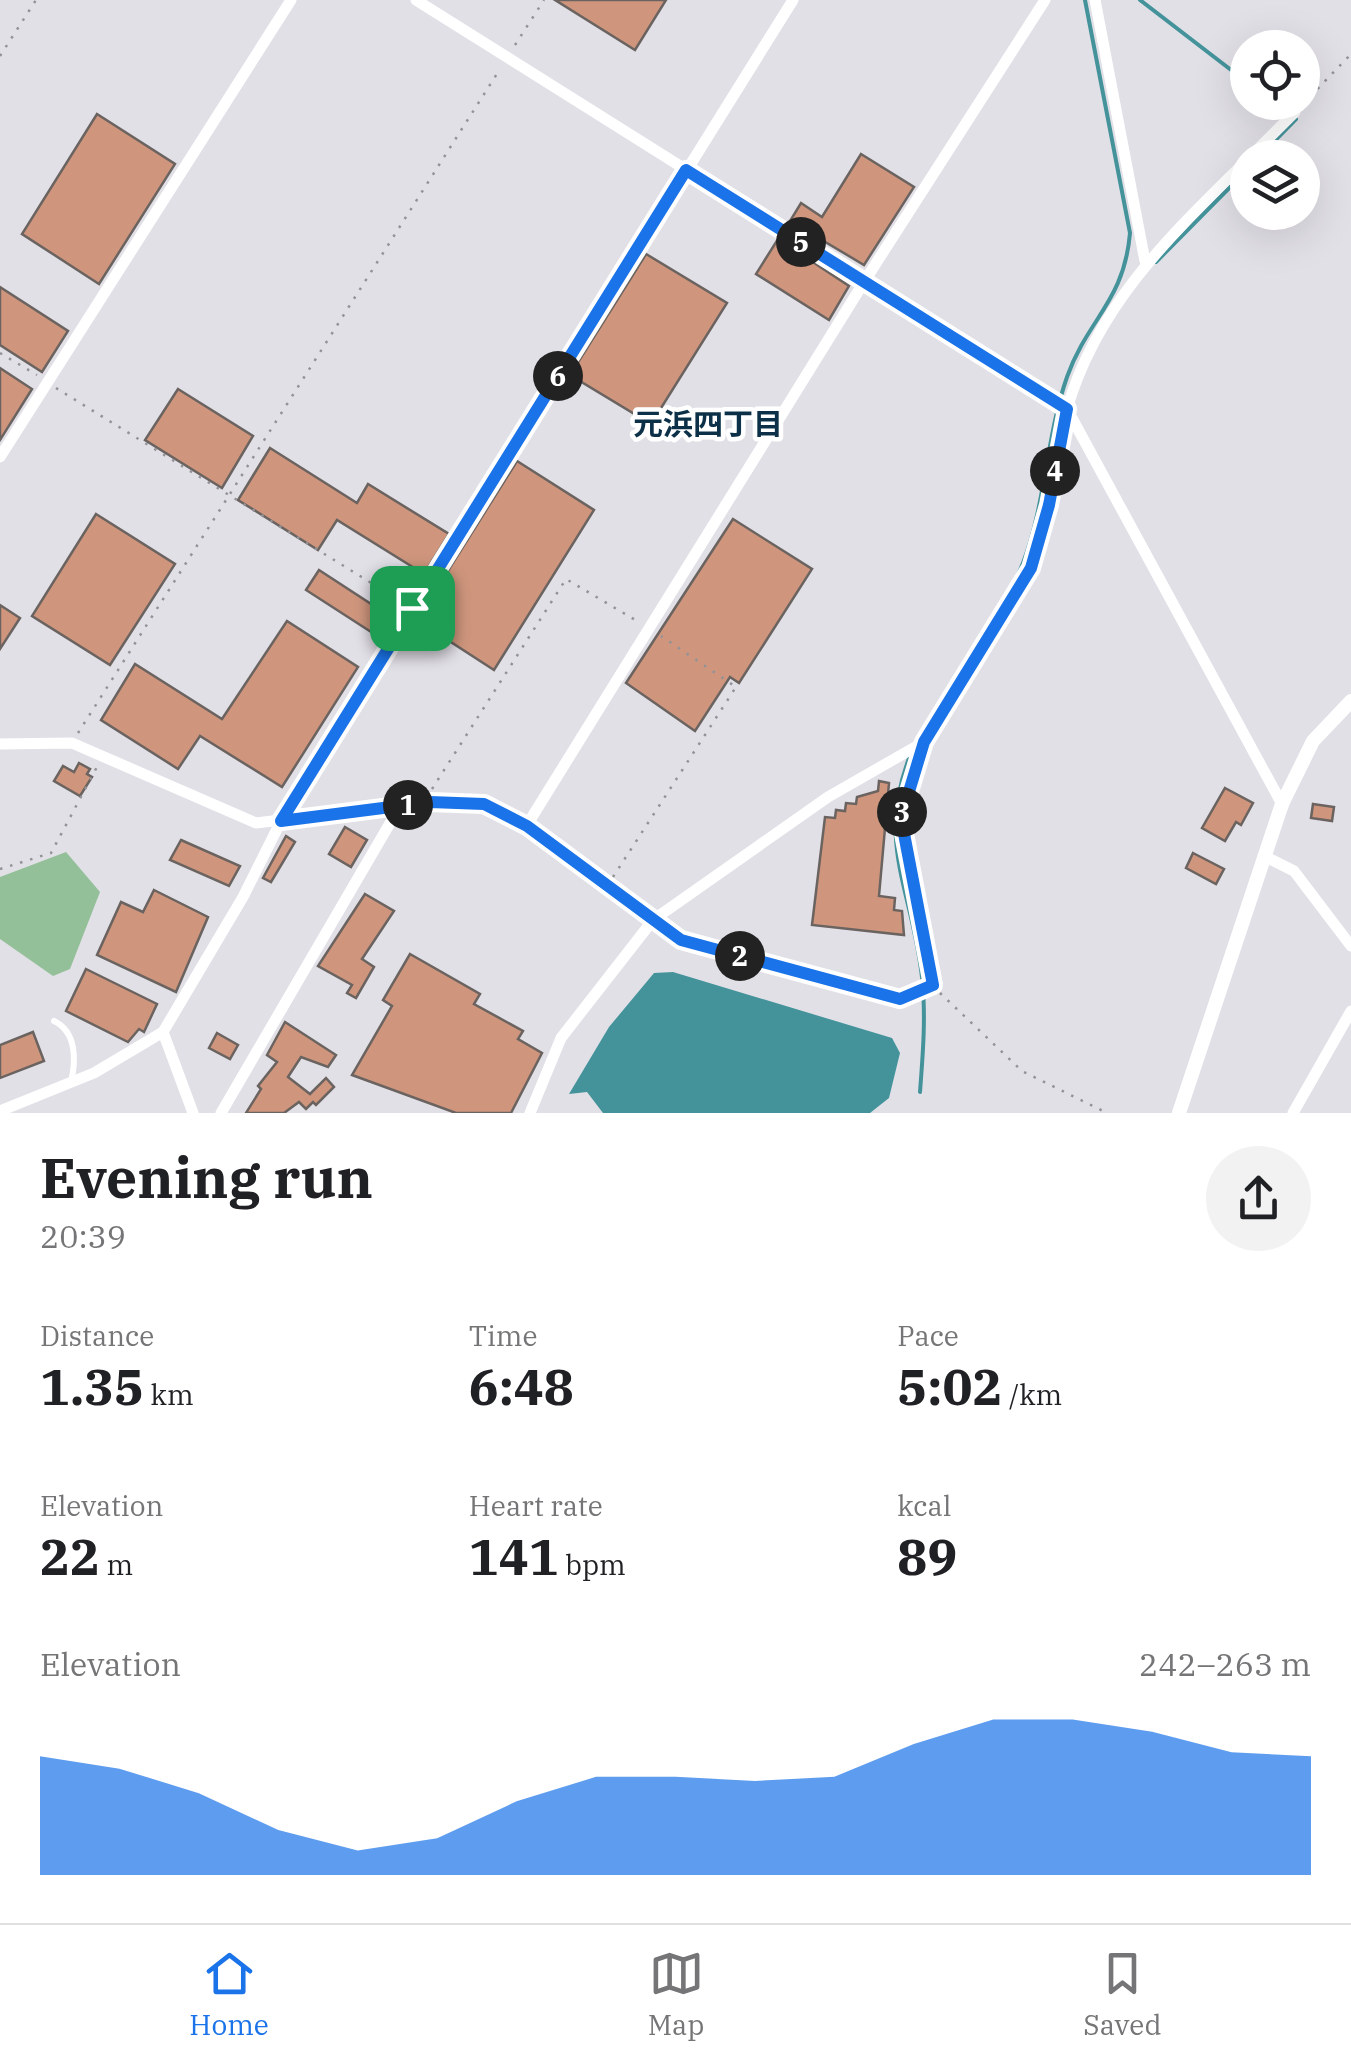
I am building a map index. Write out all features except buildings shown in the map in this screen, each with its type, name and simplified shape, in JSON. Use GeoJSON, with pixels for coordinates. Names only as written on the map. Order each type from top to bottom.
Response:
{"type":"FeatureCollection","features":[{"type":"Feature","properties":{"kind":"street"},"geometry":{"type":"LineString","coordinates":[[0,457],[291,0]]}},
{"type":"Feature","properties":{"kind":"street"},"geometry":{"type":"LineString","coordinates":[[416,0],[1062,406],[1283,806]]}},
{"type":"Feature","properties":{"kind":"street"},"geometry":{"type":"LineString","coordinates":[[0,1111],[71,1084],[164,1032],[243,897],[281,821],[793,0]]}},
{"type":"Feature","properties":{"kind":"street"},"geometry":{"type":"LineString","coordinates":[[527,826],[864,282],[1045,0]]}},
{"type":"Feature","properties":{"kind":"street"},"geometry":{"type":"LineString","coordinates":[[1096,0],[1146,261]]}},
{"type":"Feature","properties":{"kind":"street"},"geometry":{"type":"LineString","coordinates":[[1266,140],[1287,120]]}},
{"type":"Feature","properties":{"kind":"street"},"geometry":{"type":"LineString","coordinates":[[0,744],[72,743],[256,823],[400,806],[484,804],[527,826],[681,940],[900,999],[933,985],[901,818],[924,742],[1031,568],[1049,505],[1062,406],[1091,346],[1146,261],[1230,176]]}},
{"type":"Feature","properties":{"kind":"street"},"geometry":{"type":"LineString","coordinates":[[1180,1113],[1283,806],[1313,741],[1351,701]]}},
{"type":"Feature","properties":{"kind":"street"},"geometry":{"type":"LineString","coordinates":[[530,1113],[562,1038],[653,920],[828,797],[924,742]]}},
{"type":"Feature","properties":{"kind":"street"},"geometry":{"type":"LineString","coordinates":[[222,1113],[400,806]]}},
{"type":"Feature","properties":{"kind":"street"},"geometry":{"type":"LineString","coordinates":[[1266,857],[1294,871],[1351,946]]}},
{"type":"Feature","properties":{"kind":"street"},"geometry":{"type":"LineString","coordinates":[[1293,1113],[1351,1011]]}},
{"type":"Feature","properties":{"kind":"street"},"geometry":{"type":"LineString","coordinates":[[164,1032],[193,1113]]}},
{"type":"Feature","properties":{"kind":"lane"},"geometry":{"type":"LineString","coordinates":[[54,1020],[62,1024],[75,1052],[71,1084]]}},
{"type":"Feature","properties":{"kind":"path"},"geometry":{"type":"LineString","coordinates":[[0,56],[36,0]]}},
{"type":"Feature","properties":{"kind":"path"},"geometry":{"type":"LineString","coordinates":[[72,743],[544,0]]}},
{"type":"Feature","properties":{"kind":"path"},"geometry":{"type":"LineString","coordinates":[[1320,86],[1351,54]]}},
{"type":"Feature","properties":{"kind":"path"},"geometry":{"type":"LineString","coordinates":[[0,352],[412,608]]}},
{"type":"Feature","properties":{"kind":"path"},"geometry":{"type":"LineString","coordinates":[[0,870],[51,853],[102,756]]}},
{"type":"Feature","properties":{"kind":"path"},"geometry":{"type":"LineString","coordinates":[[933,985],[1022,1071],[1107,1113]]}},
{"type":"Feature","properties":{"kind":"green space"},"geometry":{"type":"Polygon","coordinates":[[[66,852],[100,892],[70,969],[53,976],[0,939],[0,877],[66,852]]]}},
{"type":"Feature","properties":{"kind":"water"},"geometry":{"type":"Polygon","coordinates":[[[673,972],[892,1038],[900,1053],[889,1098],[870,1113],[603,1113],[587,1092],[569,1094],[609,1027],[654,973],[673,972]]]}},
{"type":"Feature","properties":{"kind":"waterway"},"geometry":{"type":"LineString","coordinates":[[919,740],[988,630],[1023,563],[1037,517],[1054,423],[1067,377],[1113,293],[1126,257],[1130,233],[1085,0]]}},
{"type":"Feature","properties":{"kind":"waterway"},"geometry":{"type":"LineString","coordinates":[[1140,0],[1230,69]]}},
{"type":"Feature","properties":{"kind":"waterway"},"geometry":{"type":"LineString","coordinates":[[1276,140],[1295,120]]}},
{"type":"Feature","properties":{"kind":"waterway"},"geometry":{"type":"LineString","coordinates":[[1156,262],[1230,187]]}},
{"type":"Feature","properties":{"kind":"waterway"},"geometry":{"type":"LineString","coordinates":[[911,753],[896,813],[896,840],[922,977],[920,1092]]}},
{"type":"Feature","properties":{"kind":"district","name":"元浜四丁目"},"geometry":{"type":"Point","coordinates":[708,423]}},
{"type":"Feature","properties":{"kind":"route"},"geometry":{"type":"LineString","coordinates":[[686,170],[1067,409],[1049,505],[1031,568],[924,742],[901,818],[933,985],[900,999],[681,940],[527,826],[484,804],[430,802],[281,821],[412,608],[686,170]]}}]}
